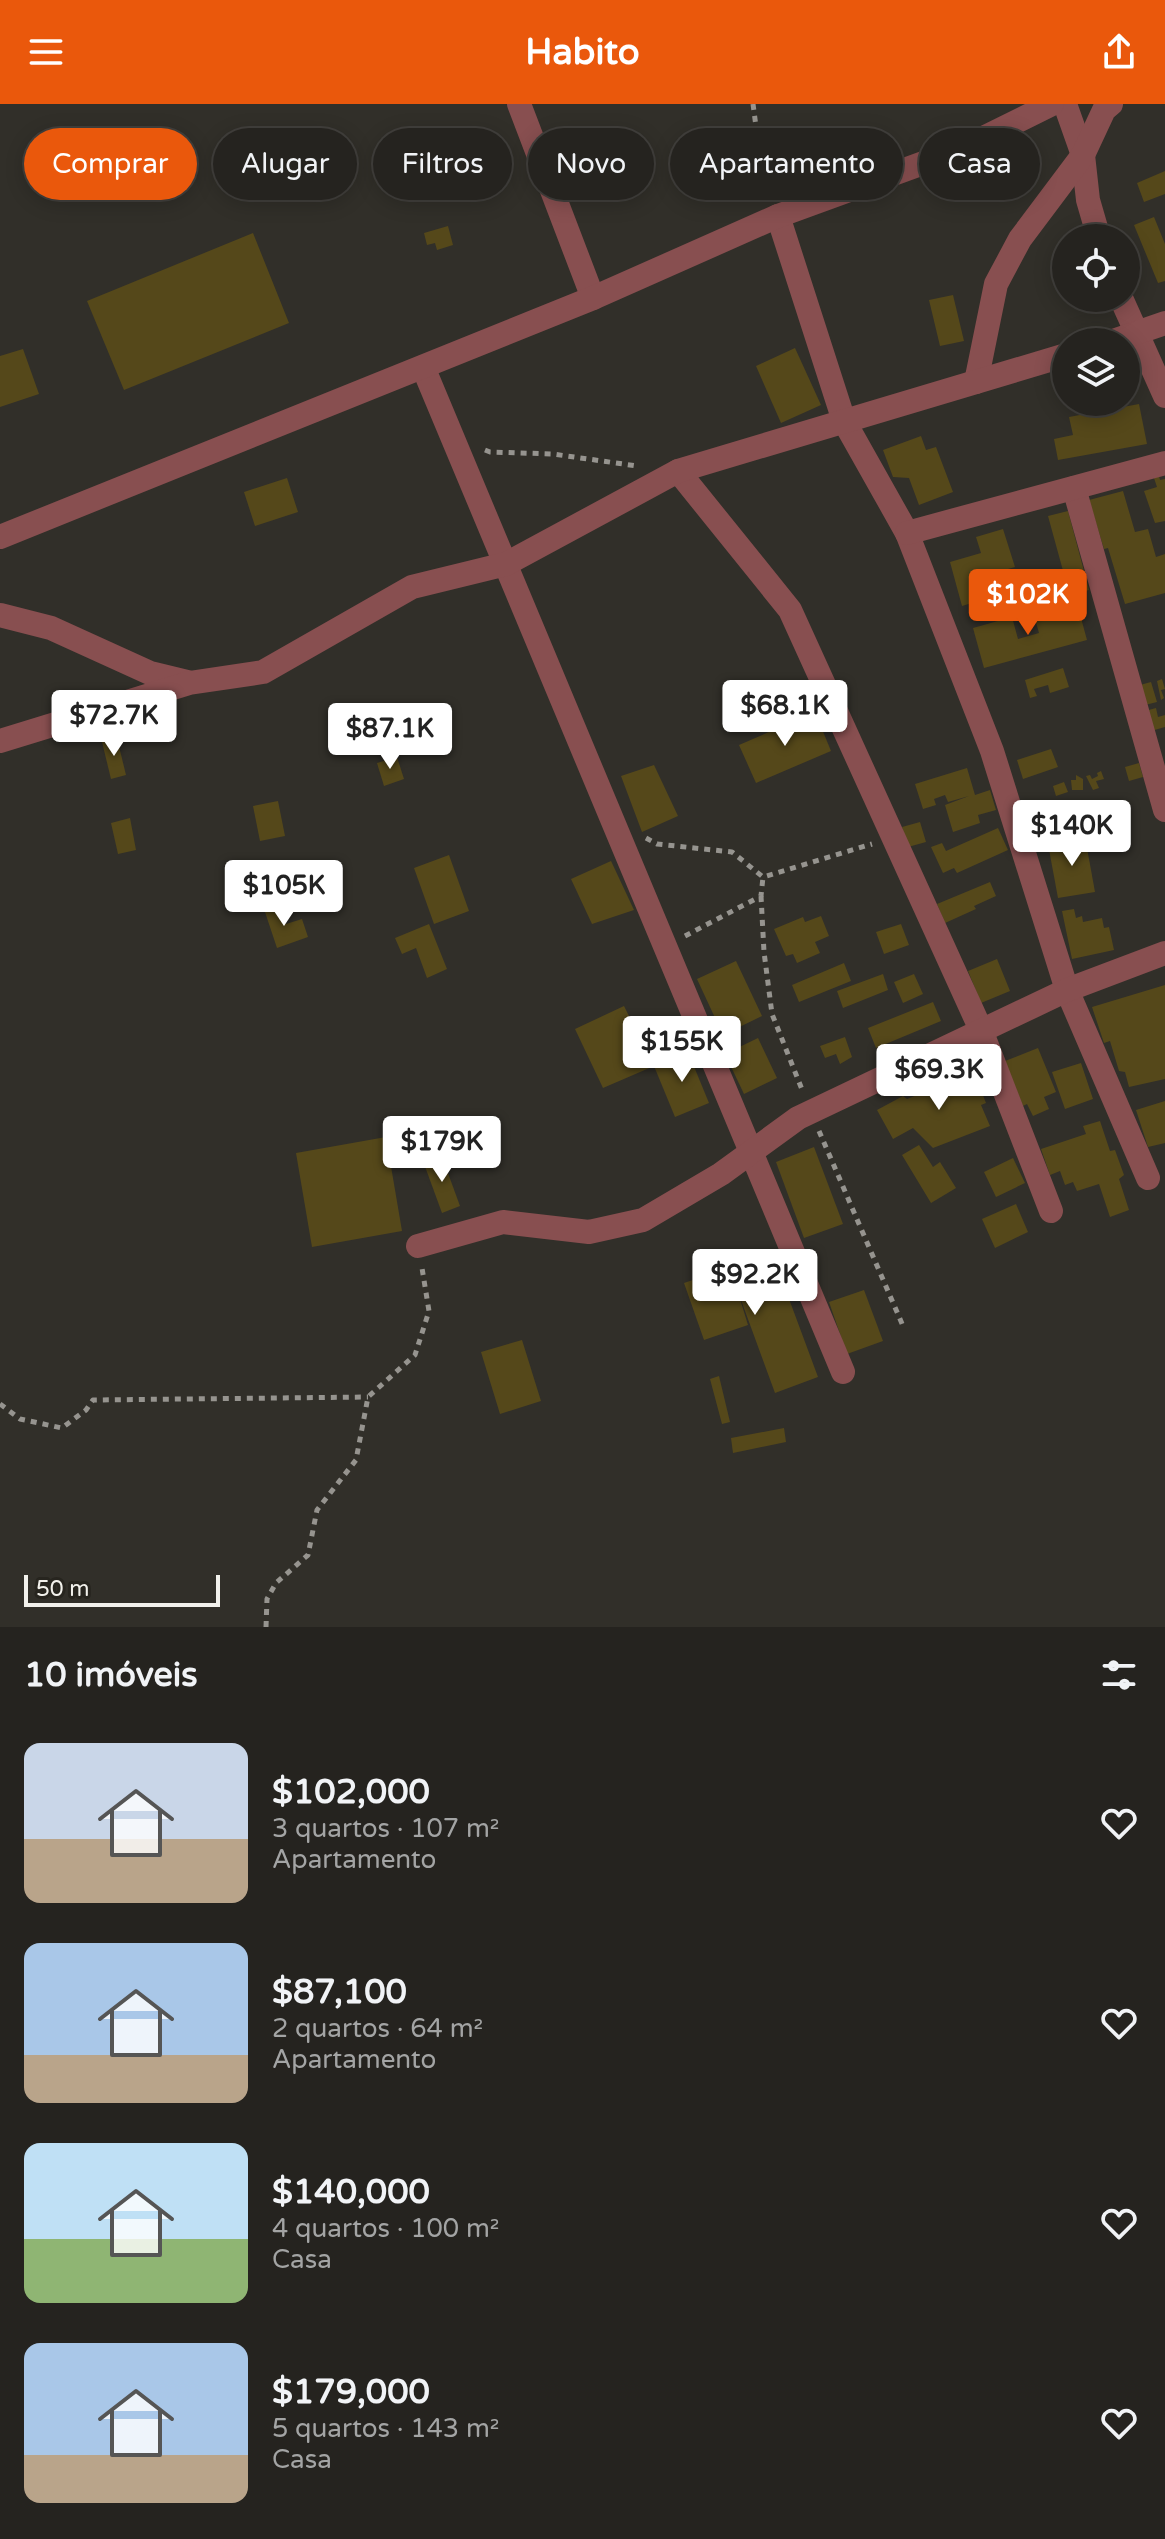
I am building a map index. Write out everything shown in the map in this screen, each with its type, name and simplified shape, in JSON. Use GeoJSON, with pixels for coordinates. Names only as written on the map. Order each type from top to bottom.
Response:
{"type":"FeatureCollection","features":[{"type":"Feature","properties":{"kind":"street"},"geometry":{"type":"LineString","coordinates":[[519,104],[593,298]]}},
{"type":"Feature","properties":{"kind":"street"},"geometry":{"type":"LineString","coordinates":[[0,537],[593,298],[778,216],[959,150],[1052,104]]}},
{"type":"Feature","properties":{"kind":"street"},"geometry":{"type":"LineString","coordinates":[[1065,104],[1083,155],[1088,200],[1095,224]]}},
{"type":"Feature","properties":{"kind":"street"},"geometry":{"type":"LineString","coordinates":[[976,382],[996,284],[1020,239],[1083,155],[1104,110],[1111,104]]}},
{"type":"Feature","properties":{"kind":"street"},"geometry":{"type":"LineString","coordinates":[[778,216],[844,421],[907,533],[992,751],[1067,990],[1148,1178]]}},
{"type":"Feature","properties":{"kind":"street"},"geometry":{"type":"LineString","coordinates":[[1140,333],[1165,323]]}},
{"type":"Feature","properties":{"kind":"street"},"geometry":{"type":"LineString","coordinates":[[1140,341],[1165,396]]}},
{"type":"Feature","properties":{"kind":"street"},"geometry":{"type":"LineString","coordinates":[[0,741],[189,683],[263,672],[412,587],[506,564],[678,471],[1052,359]]}},
{"type":"Feature","properties":{"kind":"street"},"geometry":{"type":"LineString","coordinates":[[423,367],[843,1372]]}},
{"type":"Feature","properties":{"kind":"street"},"geometry":{"type":"LineString","coordinates":[[907,533],[1165,463]]}},
{"type":"Feature","properties":{"kind":"street"},"geometry":{"type":"LineString","coordinates":[[678,471],[790,610],[981,1030],[1051,1211]]}},
{"type":"Feature","properties":{"kind":"street"},"geometry":{"type":"LineString","coordinates":[[1074,488],[1165,810]]}},
{"type":"Feature","properties":{"kind":"street"},"geometry":{"type":"LineString","coordinates":[[0,615],[51,628],[150,673],[189,683]]}},
{"type":"Feature","properties":{"kind":"street"},"geometry":{"type":"LineString","coordinates":[[418,1246],[503,1222],[589,1232],[643,1220],[721,1174],[798,1118],[1067,990],[1165,953]]}},
{"type":"Feature","properties":{"kind":"path"},"geometry":{"type":"LineString","coordinates":[[753,104],[759,149],[778,216]]}},
{"type":"Feature","properties":{"kind":"path"},"geometry":{"type":"LineString","coordinates":[[451,435],[490,452],[553,454],[678,471]]}},
{"type":"Feature","properties":{"kind":"path"},"geometry":{"type":"LineString","coordinates":[[614,820],[657,844],[732,852],[763,877]]}},
{"type":"Feature","properties":{"kind":"path"},"geometry":{"type":"LineString","coordinates":[[763,877],[893,838]]}},
{"type":"Feature","properties":{"kind":"path"},"geometry":{"type":"LineString","coordinates":[[667,945],[761,896],[763,877]]}},
{"type":"Feature","properties":{"kind":"path"},"geometry":{"type":"LineString","coordinates":[[266,1627],[267,1599],[276,1583],[308,1555],[317,1510],[356,1460],[368,1397],[415,1355],[429,1311],[418,1246]]}},
{"type":"Feature","properties":{"kind":"path"},"geometry":{"type":"LineString","coordinates":[[0,1404],[20,1419],[62,1428],[86,1410],[93,1400],[368,1397]]}},
{"type":"Feature","properties":{"kind":"building"},"geometry":{"type":"Polygon","coordinates":[[[1165,171],[1165,194],[1144,202],[1137,183],[1165,171]]]}},
{"type":"Feature","properties":{"kind":"building"},"geometry":{"type":"Polygon","coordinates":[[[1154,217],[1165,244],[1165,281],[1158,283],[1140,240],[1140,224],[1136,224],[1154,217]]]}},
{"type":"Feature","properties":{"kind":"building"},"geometry":{"type":"Polygon","coordinates":[[[448,226],[453,245],[437,250],[435,243],[427,245],[424,233],[448,226]]]}},
{"type":"Feature","properties":{"kind":"building"},"geometry":{"type":"Polygon","coordinates":[[[253,233],[289,323],[124,390],[87,301],[253,233]]]}},
{"type":"Feature","properties":{"kind":"building"},"geometry":{"type":"Polygon","coordinates":[[[953,295],[964,341],[940,346],[929,300],[953,295]]]}},
{"type":"Feature","properties":{"kind":"building"},"geometry":{"type":"Polygon","coordinates":[[[795,348],[821,405],[781,423],[756,366],[795,348]]]}},
{"type":"Feature","properties":{"kind":"building"},"geometry":{"type":"Polygon","coordinates":[[[23,349],[39,394],[0,407],[0,356],[23,349]]]}},
{"type":"Feature","properties":{"kind":"building"},"geometry":{"type":"Polygon","coordinates":[[[1140,409],[1147,444],[1058,460],[1054,439],[1073,435],[1069,417],[1140,416],[1140,409]]]}},
{"type":"Feature","properties":{"kind":"building"},"geometry":{"type":"Polygon","coordinates":[[[921,436],[926,450],[936,447],[953,492],[919,505],[909,478],[893,477],[883,450],[921,436]]]}},
{"type":"Feature","properties":{"kind":"building"},"geometry":{"type":"Polygon","coordinates":[[[1159,476],[1160,480],[1165,479],[1165,521],[1155,523],[1144,491],[1157,487],[1154,478],[1159,476]]]}},
{"type":"Feature","properties":{"kind":"building"},"geometry":{"type":"Polygon","coordinates":[[[287,478],[298,512],[255,526],[244,492],[287,478]]]}},
{"type":"Feature","properties":{"kind":"building"},"geometry":{"type":"Polygon","coordinates":[[[1123,491],[1135,532],[1148,529],[1156,557],[1165,554],[1165,593],[1125,604],[1089,500],[1123,491]]]}},
{"type":"Feature","properties":{"kind":"building"},"geometry":{"type":"Polygon","coordinates":[[[1068,511],[1089,590],[1058,599],[1053,581],[1065,578],[1048,516],[1068,511]]]}},
{"type":"Feature","properties":{"kind":"building"},"geometry":{"type":"Polygon","coordinates":[[[1003,529],[1015,567],[991,574],[998,595],[962,606],[950,562],[981,553],[976,537],[1003,529]]]}},
{"type":"Feature","properties":{"kind":"building"},"geometry":{"type":"Polygon","coordinates":[[[1078,607],[1087,640],[984,668],[973,628],[1012,617],[1018,639],[1039,633],[1035,619],[1078,607]]]}},
{"type":"Feature","properties":{"kind":"building"},"geometry":{"type":"Polygon","coordinates":[[[1063,668],[1069,687],[1050,693],[1048,685],[1034,689],[1037,696],[1030,698],[1025,680],[1063,668]]]}},
{"type":"Feature","properties":{"kind":"building"},"geometry":{"type":"Polygon","coordinates":[[[1162,679],[1165,689],[1161,690],[1164,698],[1161,700],[1157,681],[1162,679]]]}},
{"type":"Feature","properties":{"kind":"building"},"geometry":{"type":"Polygon","coordinates":[[[1151,682],[1157,702],[1145,705],[1140,685],[1151,682]]]}},
{"type":"Feature","properties":{"kind":"building"},"geometry":{"type":"Polygon","coordinates":[[[1156,708],[1158,717],[1165,715],[1165,727],[1151,731],[1145,711],[1156,708]]]}},
{"type":"Feature","properties":{"kind":"building"},"geometry":{"type":"Polygon","coordinates":[[[815,712],[831,751],[756,783],[739,745],[815,712]]]}},
{"type":"Feature","properties":{"kind":"building"},"geometry":{"type":"Polygon","coordinates":[[[117,738],[126,775],[111,779],[102,742],[117,738]]]}},
{"type":"Feature","properties":{"kind":"building"},"geometry":{"type":"Polygon","coordinates":[[[1051,749],[1058,767],[1023,779],[1017,760],[1051,749]]]}},
{"type":"Feature","properties":{"kind":"building"},"geometry":{"type":"Polygon","coordinates":[[[397,757],[404,779],[384,786],[377,763],[397,757]]]}},
{"type":"Feature","properties":{"kind":"building"},"geometry":{"type":"Polygon","coordinates":[[[1139,763],[1143,777],[1129,781],[1125,767],[1139,763]]]}},
{"type":"Feature","properties":{"kind":"building"},"geometry":{"type":"Polygon","coordinates":[[[654,765],[678,816],[642,832],[621,776],[654,765]]]}},
{"type":"Feature","properties":{"kind":"building"},"geometry":{"type":"Polygon","coordinates":[[[967,768],[975,795],[990,790],[996,810],[978,815],[980,823],[953,832],[945,805],[969,796],[948,802],[945,795],[934,799],[936,805],[923,809],[915,784],[967,768]]]}},
{"type":"Feature","properties":{"kind":"building"},"geometry":{"type":"Polygon","coordinates":[[[1101,771],[1104,779],[1096,781],[1099,788],[1093,790],[1086,776],[1090,775],[1092,779],[1101,771]]]}},
{"type":"Feature","properties":{"kind":"building"},"geometry":{"type":"Polygon","coordinates":[[[1076,775],[1083,779],[1083,790],[1072,790],[1071,780],[1076,780],[1076,775]]]}},
{"type":"Feature","properties":{"kind":"building"},"geometry":{"type":"Polygon","coordinates":[[[1064,782],[1068,792],[1056,796],[1053,786],[1064,782]]]}},
{"type":"Feature","properties":{"kind":"building"},"geometry":{"type":"Polygon","coordinates":[[[278,801],[285,836],[260,841],[253,806],[278,801]]]}},
{"type":"Feature","properties":{"kind":"building"},"geometry":{"type":"Polygon","coordinates":[[[130,818],[136,850],[118,854],[111,823],[130,818]]]}},
{"type":"Feature","properties":{"kind":"building"},"geometry":{"type":"Polygon","coordinates":[[[920,822],[926,842],[908,847],[902,827],[920,822]]]}},
{"type":"Feature","properties":{"kind":"building"},"geometry":{"type":"Polygon","coordinates":[[[998,828],[1008,850],[957,873],[954,868],[943,873],[931,847],[942,843],[946,851],[998,828]]]}},
{"type":"Feature","properties":{"kind":"building"},"geometry":{"type":"Polygon","coordinates":[[[1085,837],[1095,892],[1058,898],[1048,844],[1085,837]]]}},
{"type":"Feature","properties":{"kind":"building"},"geometry":{"type":"Polygon","coordinates":[[[449,855],[469,911],[434,924],[414,868],[449,855]]]}},
{"type":"Feature","properties":{"kind":"building"},"geometry":{"type":"Polygon","coordinates":[[[611,861],[634,910],[592,924],[571,879],[611,861]]]}},
{"type":"Feature","properties":{"kind":"building"},"geometry":{"type":"Polygon","coordinates":[[[990,882],[996,896],[945,923],[937,904],[990,882]]]}},
{"type":"Feature","properties":{"kind":"building"},"geometry":{"type":"Polygon","coordinates":[[[279,904],[286,924],[302,919],[308,937],[277,948],[264,909],[279,904]]]}},
{"type":"Feature","properties":{"kind":"building"},"geometry":{"type":"Polygon","coordinates":[[[1074,909],[1076,918],[1082,916],[1083,922],[1102,918],[1104,928],[1109,927],[1114,950],[1072,959],[1062,911],[1074,909]]]}},
{"type":"Feature","properties":{"kind":"building"},"geometry":{"type":"Polygon","coordinates":[[[821,916],[829,936],[815,942],[820,953],[797,963],[793,954],[786,956],[774,929],[803,917],[805,922],[821,916]]]}},
{"type":"Feature","properties":{"kind":"building"},"geometry":{"type":"Polygon","coordinates":[[[429,924],[447,969],[427,978],[416,948],[402,954],[395,938],[429,924]]]}},
{"type":"Feature","properties":{"kind":"building"},"geometry":{"type":"Polygon","coordinates":[[[901,924],[909,945],[884,954],[876,932],[901,924]]]}},
{"type":"Feature","properties":{"kind":"building"},"geometry":{"type":"Polygon","coordinates":[[[997,959],[1010,991],[981,1003],[968,971],[997,959]]]}},
{"type":"Feature","properties":{"kind":"building"},"geometry":{"type":"Polygon","coordinates":[[[736,961],[762,1016],[723,1035],[697,979],[736,961]]]}},
{"type":"Feature","properties":{"kind":"building"},"geometry":{"type":"Polygon","coordinates":[[[844,963],[851,981],[799,1002],[792,985],[844,963]]]}},
{"type":"Feature","properties":{"kind":"building"},"geometry":{"type":"Polygon","coordinates":[[[883,974],[888,990],[843,1008],[837,991],[883,974]]]}},
{"type":"Feature","properties":{"kind":"building"},"geometry":{"type":"Polygon","coordinates":[[[914,974],[923,994],[903,1003],[894,982],[914,974]]]}},
{"type":"Feature","properties":{"kind":"building"},"geometry":{"type":"Polygon","coordinates":[[[1165,985],[1165,1079],[1129,1087],[1125,1072],[1119,1071],[1110,1041],[1104,1043],[1092,1007],[1165,985]]]}},
{"type":"Feature","properties":{"kind":"building"},"geometry":{"type":"Polygon","coordinates":[[[933,1002],[941,1021],[876,1048],[868,1028],[933,1002]]]}},
{"type":"Feature","properties":{"kind":"building"},"geometry":{"type":"Polygon","coordinates":[[[624,1006],[654,1066],[603,1088],[575,1029],[624,1006]]]}},
{"type":"Feature","properties":{"kind":"building"},"geometry":{"type":"Polygon","coordinates":[[[845,1037],[852,1057],[840,1064],[836,1054],[825,1058],[820,1046],[845,1037]]]}},
{"type":"Feature","properties":{"kind":"building"},"geometry":{"type":"Polygon","coordinates":[[[758,1038],[777,1078],[744,1094],[725,1054],[758,1038]]]}},
{"type":"Feature","properties":{"kind":"building"},"geometry":{"type":"Polygon","coordinates":[[[1038,1048],[1056,1092],[1044,1097],[1049,1109],[1033,1116],[1027,1104],[1023,1106],[1005,1061],[1038,1048]]]}},
{"type":"Feature","properties":{"kind":"building"},"geometry":{"type":"Polygon","coordinates":[[[688,1052],[709,1103],[675,1117],[654,1066],[688,1052]]]}},
{"type":"Feature","properties":{"kind":"building"},"geometry":{"type":"Polygon","coordinates":[[[1081,1063],[1093,1099],[1065,1109],[1052,1072],[1081,1063]]]}},
{"type":"Feature","properties":{"kind":"building"},"geometry":{"type":"Polygon","coordinates":[[[974,1072],[986,1103],[981,1105],[990,1126],[933,1148],[913,1128],[893,1139],[877,1110],[903,1096],[907,1099],[974,1072]]]}},
{"type":"Feature","properties":{"kind":"building"},"geometry":{"type":"Polygon","coordinates":[[[1165,1101],[1165,1143],[1148,1147],[1136,1110],[1165,1101]]]}},
{"type":"Feature","properties":{"kind":"building"},"geometry":{"type":"Polygon","coordinates":[[[1100,1121],[1110,1151],[1115,1150],[1124,1175],[1119,1179],[1129,1210],[1110,1217],[1099,1184],[1077,1191],[1073,1182],[1065,1185],[1060,1171],[1050,1175],[1041,1149],[1086,1134],[1083,1126],[1100,1121]]]}},
{"type":"Feature","properties":{"kind":"building"},"geometry":{"type":"Polygon","coordinates":[[[386,1137],[402,1231],[312,1247],[296,1153],[386,1137]]]}},
{"type":"Feature","properties":{"kind":"building"},"geometry":{"type":"Polygon","coordinates":[[[919,1145],[933,1167],[940,1162],[956,1188],[931,1203],[902,1155],[919,1145]]]}},
{"type":"Feature","properties":{"kind":"building"},"geometry":{"type":"Polygon","coordinates":[[[814,1147],[843,1224],[804,1238],[776,1162],[814,1147]]]}},
{"type":"Feature","properties":{"kind":"building"},"geometry":{"type":"Polygon","coordinates":[[[441,1154],[460,1206],[442,1213],[423,1161],[441,1154]]]}},
{"type":"Feature","properties":{"kind":"building"},"geometry":{"type":"Polygon","coordinates":[[[1013,1158],[1025,1183],[996,1197],[984,1172],[1013,1158]]]}},
{"type":"Feature","properties":{"kind":"building"},"geometry":{"type":"Polygon","coordinates":[[[1016,1204],[1028,1232],[995,1248],[982,1219],[1016,1204]]]}},
{"type":"Feature","properties":{"kind":"building"},"geometry":{"type":"Polygon","coordinates":[[[772,1253],[818,1377],[775,1393],[737,1289],[748,1325],[704,1340],[684,1283],[772,1253]]]}},
{"type":"Feature","properties":{"kind":"building"},"geometry":{"type":"Polygon","coordinates":[[[864,1290],[883,1341],[847,1354],[829,1302],[864,1290]]]}},
{"type":"Feature","properties":{"kind":"building"},"geometry":{"type":"Polygon","coordinates":[[[522,1340],[541,1401],[500,1414],[481,1352],[522,1340]]]}},
{"type":"Feature","properties":{"kind":"building"},"geometry":{"type":"Polygon","coordinates":[[[719,1376],[730,1422],[722,1424],[710,1379],[719,1376]]]}},
{"type":"Feature","properties":{"kind":"building"},"geometry":{"type":"Polygon","coordinates":[[[784,1428],[786,1442],[733,1453],[731,1438],[784,1428]]]}}]}
